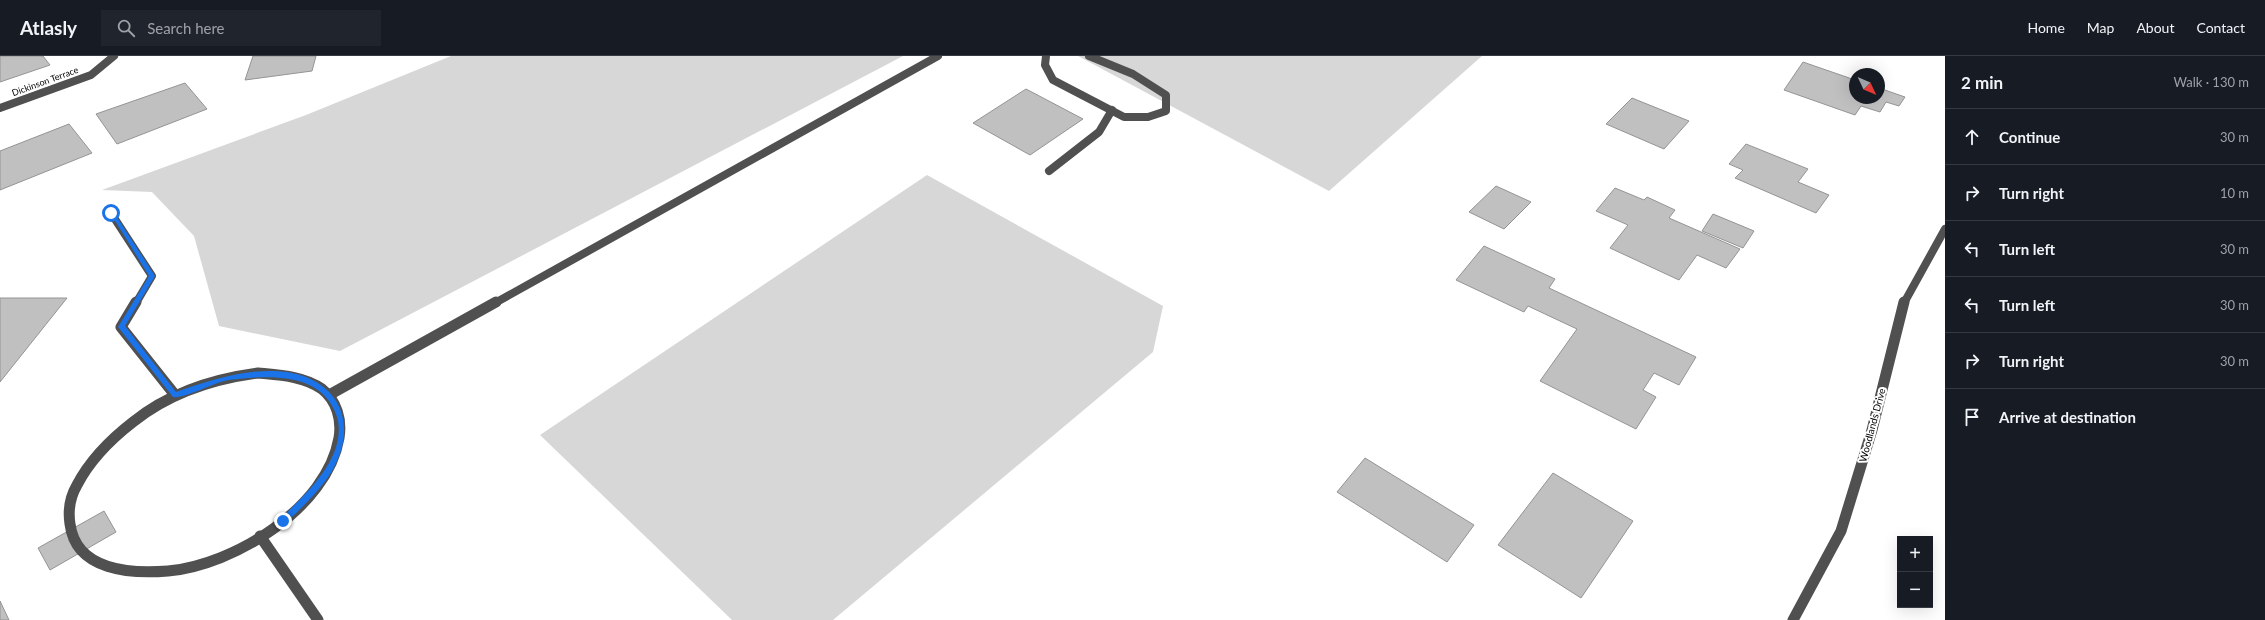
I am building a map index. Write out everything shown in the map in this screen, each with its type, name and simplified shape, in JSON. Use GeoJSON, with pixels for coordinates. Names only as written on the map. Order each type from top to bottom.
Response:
{"type":"FeatureCollection","features":[{"type":"Feature","properties":{"kind":"street","name":"Dickinson Terrace"},"geometry":{"type":"LineString","coordinates":[[0,108],[91,75],[114,56]]}},
{"type":"Feature","properties":{"kind":"street"},"geometry":{"type":"LineString","coordinates":[[329,395],[938,56]]}},
{"type":"Feature","properties":{"kind":"street"},"geometry":{"type":"LineString","coordinates":[[1046,56],[1045,65],[1053,80],[1124,117],[1148,117],[1166,111],[1166,96],[1133,74],[1089,56]]}},
{"type":"Feature","properties":{"kind":"street"},"geometry":{"type":"LineString","coordinates":[[1049,171],[1099,132],[1112,110]]}},
{"type":"Feature","properties":{"kind":"street"},"geometry":{"type":"LineString","coordinates":[[111,213],[152,276],[121,327],[175,395]]}},
{"type":"Feature","properties":{"kind":"street","name":"Woodlands Drive"},"geometry":{"type":"LineString","coordinates":[[1793,620],[1841,531],[1872,430],[1903,304],[1945,229]]}},
{"type":"Feature","properties":{"kind":"street"},"geometry":{"type":"LineString","coordinates":[[258,373],[287,375],[300,378],[321,388],[329,395],[337,406],[341,420],[341,435],[338,451],[329,469],[317,487],[302,504],[283,521],[260,536],[223,555],[190,566],[146,573],[113,569],[88,557],[73,539],[68,515],[75,489],[90,462],[113,437],[142,414],[175,395],[209,382],[258,373]]}},
{"type":"Feature","properties":{"kind":"street"},"geometry":{"type":"LineString","coordinates":[[260,536],[318,620]]}},
{"type":"Feature","properties":{"kind":"shaded area"},"geometry":{"type":"Polygon","coordinates":[[[451,56],[903,56],[340,351],[219,326],[194,236],[152,192],[102,190],[306,115],[451,56]]]}},
{"type":"Feature","properties":{"kind":"shaded area"},"geometry":{"type":"Polygon","coordinates":[[[1078,56],[1482,56],[1329,191],[1078,56]]]}},
{"type":"Feature","properties":{"kind":"shaded area"},"geometry":{"type":"Polygon","coordinates":[[[927,175],[1163,306],[1153,352],[833,620],[732,620],[540,435],[927,175]]]}},
{"type":"Feature","properties":{"kind":"building"},"geometry":{"type":"Polygon","coordinates":[[[0,56],[43,56],[50,65],[0,82],[0,56]]]}},
{"type":"Feature","properties":{"kind":"building"},"geometry":{"type":"Polygon","coordinates":[[[253,56],[316,56],[312,71],[245,80],[253,56]]]}},
{"type":"Feature","properties":{"kind":"building"},"geometry":{"type":"Polygon","coordinates":[[[1803,62],[1849,78],[1849,104],[1885,104],[1880,112],[1861,106],[1855,115],[1784,90],[1803,62]]]}},
{"type":"Feature","properties":{"kind":"building"},"geometry":{"type":"Polygon","coordinates":[[[185,83],[207,109],[117,144],[96,114],[185,83]]]}},
{"type":"Feature","properties":{"kind":"building"},"geometry":{"type":"Polygon","coordinates":[[[1026,89],[1083,119],[1030,155],[973,123],[1026,89]]]}},
{"type":"Feature","properties":{"kind":"building"},"geometry":{"type":"Polygon","coordinates":[[[1885,90],[1905,97],[1899,106],[1886,102],[1885,104],[1885,90]]]}},
{"type":"Feature","properties":{"kind":"building"},"geometry":{"type":"Polygon","coordinates":[[[1632,98],[1689,121],[1664,149],[1606,124],[1632,98]]]}},
{"type":"Feature","properties":{"kind":"building"},"geometry":{"type":"Polygon","coordinates":[[[69,124],[92,153],[0,190],[0,151],[69,124]]]}},
{"type":"Feature","properties":{"kind":"building"},"geometry":{"type":"Polygon","coordinates":[[[1746,144],[1808,169],[1798,182],[1829,195],[1816,213],[1735,178],[1743,170],[1729,164],[1746,144]]]}},
{"type":"Feature","properties":{"kind":"building"},"geometry":{"type":"Polygon","coordinates":[[[1496,186],[1531,202],[1504,229],[1469,212],[1496,186]]]}},
{"type":"Feature","properties":{"kind":"building"},"geometry":{"type":"Polygon","coordinates":[[[1615,188],[1644,200],[1647,197],[1675,210],[1669,218],[1740,249],[1726,268],[1697,255],[1679,280],[1610,248],[1628,225],[1596,211],[1615,188]]]}},
{"type":"Feature","properties":{"kind":"building"},"geometry":{"type":"Polygon","coordinates":[[[1713,214],[1754,231],[1743,248],[1702,231],[1713,214]]]}},
{"type":"Feature","properties":{"kind":"building"},"geometry":{"type":"Polygon","coordinates":[[[1484,246],[1555,279],[1549,288],[1696,357],[1679,385],[1654,373],[1643,390],[1656,397],[1636,429],[1540,381],[1577,329],[1528,306],[1524,312],[1456,280],[1484,246]]]}},
{"type":"Feature","properties":{"kind":"building"},"geometry":{"type":"Polygon","coordinates":[[[0,298],[67,298],[0,382],[0,298]]]}},
{"type":"Feature","properties":{"kind":"building"},"geometry":{"type":"Polygon","coordinates":[[[1365,458],[1474,525],[1447,562],[1337,492],[1365,458]]]}},
{"type":"Feature","properties":{"kind":"building"},"geometry":{"type":"Polygon","coordinates":[[[1553,473],[1633,521],[1581,598],[1498,545],[1553,473]]]}},
{"type":"Feature","properties":{"kind":"building"},"geometry":{"type":"Polygon","coordinates":[[[104,511],[116,532],[50,570],[38,548],[104,511]]]}},
{"type":"Feature","properties":{"kind":"building"},"geometry":{"type":"Polygon","coordinates":[[[0,601],[9,620],[0,620],[0,601]]]}},
{"type":"Feature","properties":{"kind":"route"},"geometry":{"type":"LineString","coordinates":[[111,213],[152,276],[121,327],[175,395],[209,382],[226,378],[258,373],[273,373],[300,378],[311,382],[329,395],[337,406],[341,420],[341,435],[338,451],[329,469],[317,487],[302,504],[283,521]]}}]}
